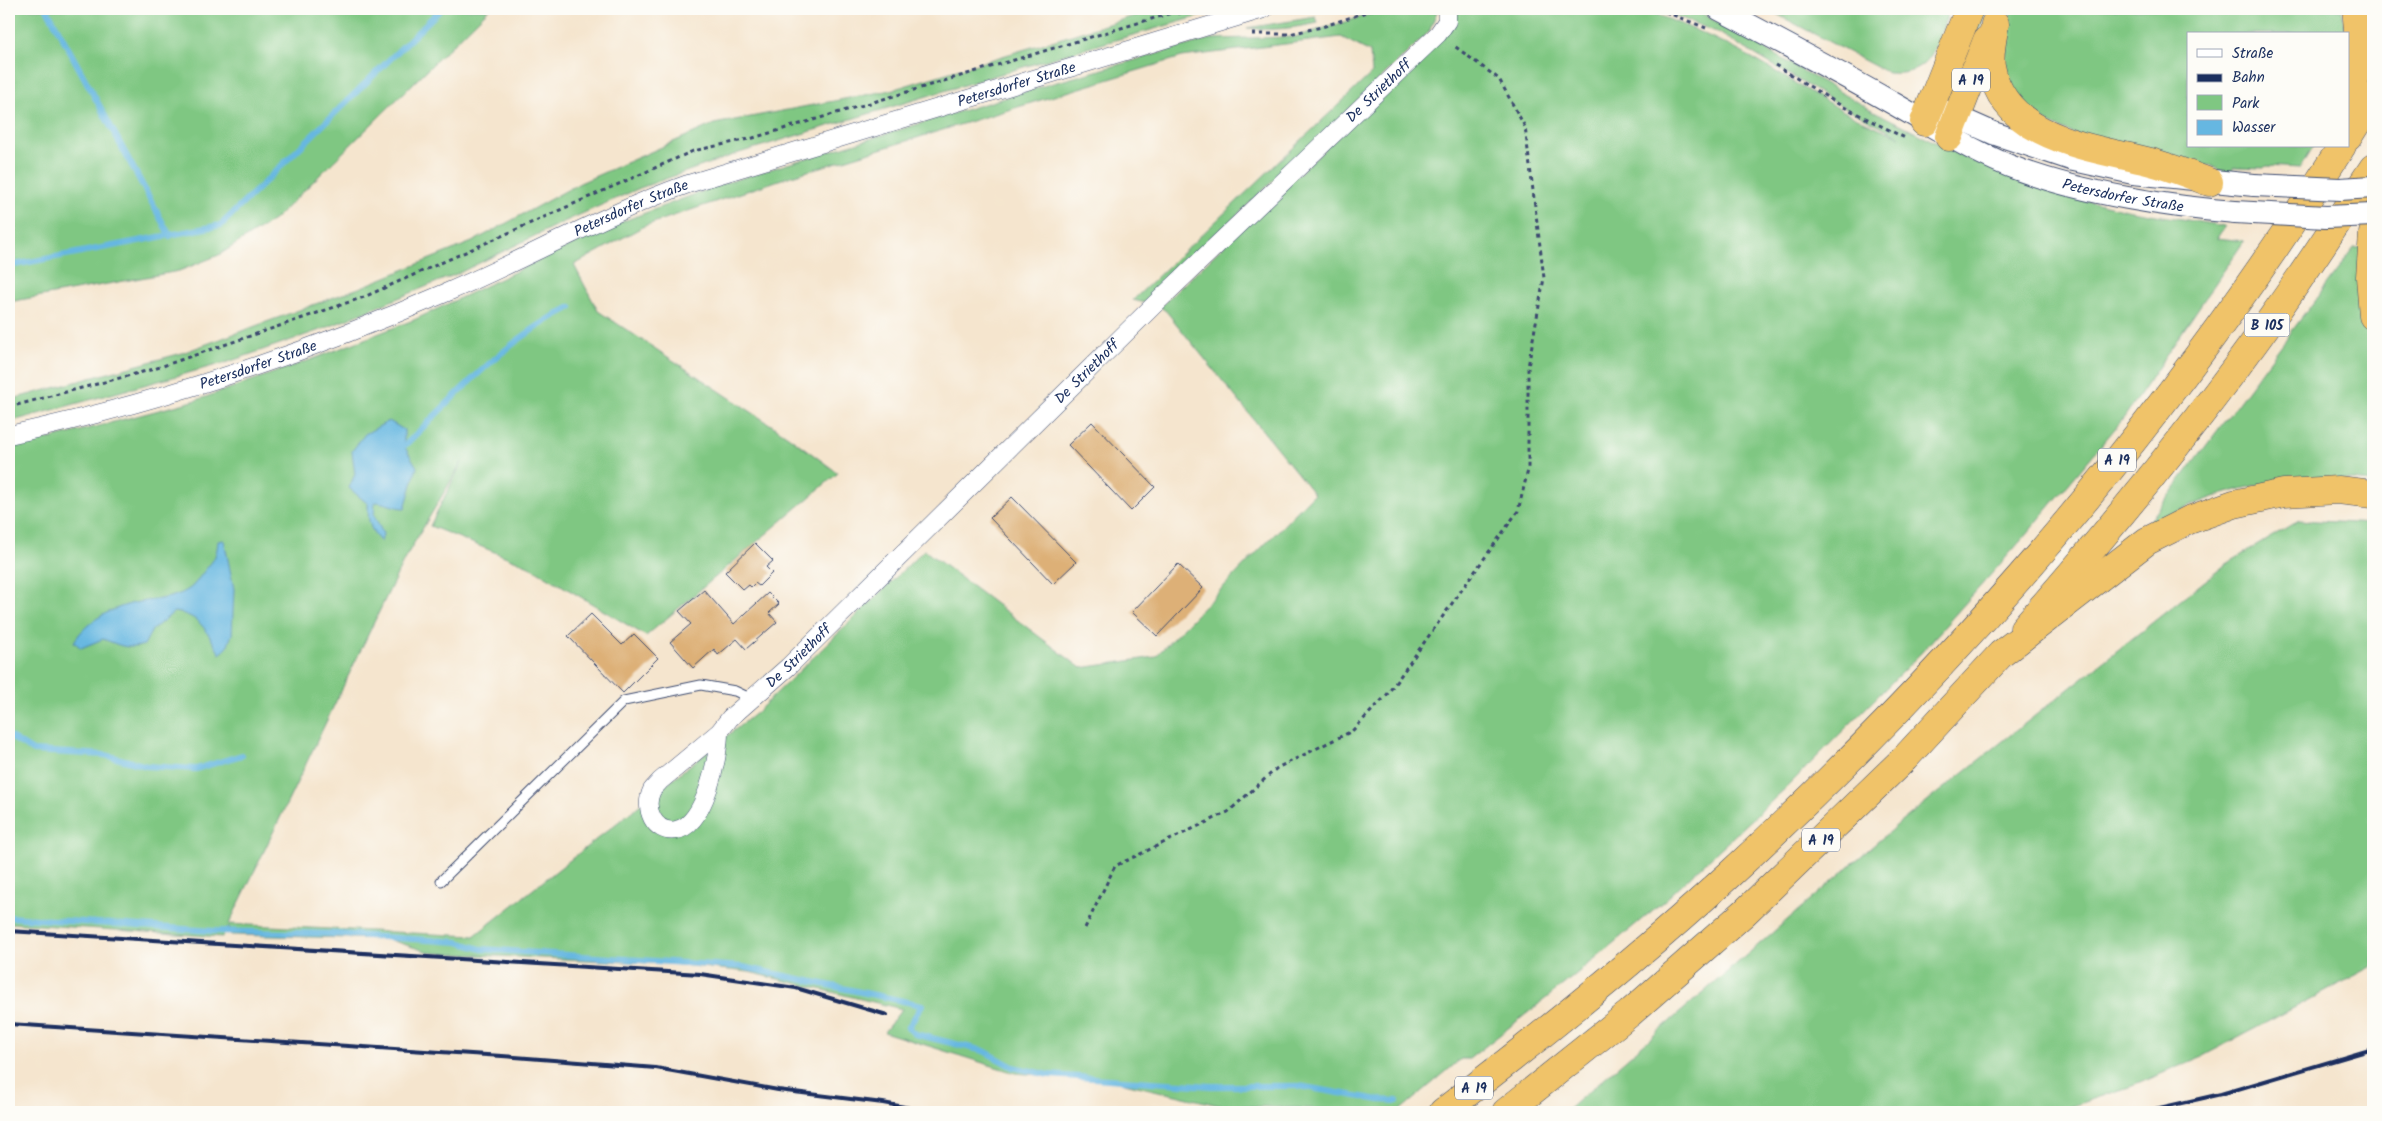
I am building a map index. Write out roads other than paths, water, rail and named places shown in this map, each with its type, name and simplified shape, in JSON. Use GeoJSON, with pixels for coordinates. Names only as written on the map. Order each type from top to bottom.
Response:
{"type":"FeatureCollection","features":[{"type":"Feature","properties":{"kind":"highway"},"geometry":{"type":"LineString","coordinates":[[1927,114],[1969,9]]}},
{"type":"Feature","properties":{"kind":"highway"},"geometry":{"type":"LineString","coordinates":[[2350,96],[2357,73],[2359,38],[2356,9]]}},
{"type":"Feature","properties":{"kind":"highway","name":"A 19"},"geometry":{"type":"LineString","coordinates":[[1954,127],[1978,57],[1998,16]]}},
{"type":"Feature","properties":{"kind":"highway","name":"A 19"},"geometry":{"type":"LineString","coordinates":[[1998,16],[1990,64],[1998,90],[2012,109],[2028,124],[2064,140],[2164,165],[2209,182]]}},
{"type":"Feature","properties":{"kind":"highway"},"geometry":{"type":"LineString","coordinates":[[2350,134],[2373,98]]}},
{"type":"Feature","properties":{"kind":"highway","name":"A 19"},"geometry":{"type":"LineString","coordinates":[[2306,202],[2329,148]]}},
{"type":"Feature","properties":{"kind":"highway","name":"A 19"},"geometry":{"type":"LineString","coordinates":[[1443,1112],[1647,948],[1730,874],[1827,782],[1907,700],[2007,592],[2144,427],[2241,297],[2341,148]]}},
{"type":"Feature","properties":{"kind":"highway","name":"B 105"},"geometry":{"type":"LineString","coordinates":[[2001,654],[2076,568],[2206,406],[2271,319],[2373,168]]}},
{"type":"Feature","properties":{"kind":"highway"},"geometry":{"type":"LineString","coordinates":[[2373,233],[2370,277],[2373,316]]}},
{"type":"Feature","properties":{"kind":"highway"},"geometry":{"type":"LineString","coordinates":[[2001,654],[2147,541],[2189,520],[2234,504],[2284,492],[2338,490],[2373,494]]}},
{"type":"Feature","properties":{"kind":"highway","name":"A 19"},"geometry":{"type":"LineString","coordinates":[[1506,1112],[1637,1007],[1744,913],[1904,758],[2001,654]]}},
{"type":"Feature","properties":{"kind":"street","name":"Petersdorfer Straße"},"geometry":{"type":"LineString","coordinates":[[9,435],[76,420],[162,397],[290,356],[450,291],[647,198],[688,184],[1264,9]]}},
{"type":"Feature","properties":{"kind":"street","name":"De Striethoff"},"geometry":{"type":"LineString","coordinates":[[719,732],[719,750],[706,795],[698,813],[689,823],[677,830],[663,829],[652,821],[649,806],[652,790],[675,767],[719,732],[730,718],[752,700],[1155,304],[1438,34],[1447,21],[1447,9]]}},
{"type":"Feature","properties":{"kind":"street","name":"Petersdorfer Straße"},"geometry":{"type":"LineString","coordinates":[[1719,9],[1891,102],[1927,114],[1954,127],[2020,170],[2080,186],[2164,204],[2235,212],[2326,217],[2373,215]]}},
{"type":"Feature","properties":{"kind":"street","name":"Petersdorfer Straße"},"geometry":{"type":"LineString","coordinates":[[1954,127],[1993,133],[2074,160],[2133,173],[2254,185],[2340,189],[2373,187]]}},
{"type":"Feature","properties":{"kind":"lane"},"geometry":{"type":"LineString","coordinates":[[441,881],[624,701],[701,685],[736,691],[752,700]]}},
{"type":"Feature","properties":{"kind":"water"},"geometry":{"type":"Polygon","coordinates":[[[389,421],[404,430],[404,446],[417,467],[405,508],[375,502],[374,515],[383,534],[381,542],[370,524],[368,504],[349,488],[355,474],[352,451],[365,434],[389,421]]]}},
{"type":"Feature","properties":{"kind":"water"},"geometry":{"type":"Polygon","coordinates":[[[224,540],[234,589],[232,634],[227,648],[220,654],[203,626],[191,617],[174,612],[152,630],[144,645],[128,647],[103,639],[81,648],[74,642],[85,628],[108,612],[134,603],[162,599],[183,593],[189,589],[195,584],[213,559],[218,541],[224,540]]]}},
{"type":"Feature","properties":{"kind":"waterway"},"geometry":{"type":"LineString","coordinates":[[47,9],[170,236]]}},
{"type":"Feature","properties":{"kind":"waterway"},"geometry":{"type":"LineString","coordinates":[[9,266],[221,225],[441,9]]}},
{"type":"Feature","properties":{"kind":"waterway"},"geometry":{"type":"LineString","coordinates":[[404,446],[503,352],[524,336],[571,307]]}},
{"type":"Feature","properties":{"kind":"waterway"},"geometry":{"type":"LineString","coordinates":[[9,736],[33,751],[105,755],[147,766],[196,769],[242,755]]}},
{"type":"Feature","properties":{"kind":"waterway"},"geometry":{"type":"LineString","coordinates":[[9,917],[213,931],[337,934],[458,942],[481,949],[743,967],[922,1005],[908,1028],[915,1034],[984,1051],[1013,1067],[1049,1075],[1211,1086],[1299,1086],[1379,1100],[1397,1101]]}},
{"type":"Feature","properties":{"kind":"railway"},"geometry":{"type":"LineString","coordinates":[[9,931],[700,974],[796,988],[887,1015]]}},
{"type":"Feature","properties":{"kind":"railway"},"geometry":{"type":"LineString","coordinates":[[9,1024],[502,1056],[656,1068],[778,1090],[883,1103],[931,1112]]}},
{"type":"Feature","properties":{"kind":"railway"},"geometry":{"type":"LineString","coordinates":[[2142,1112],[2221,1094],[2373,1049]]}}]}
